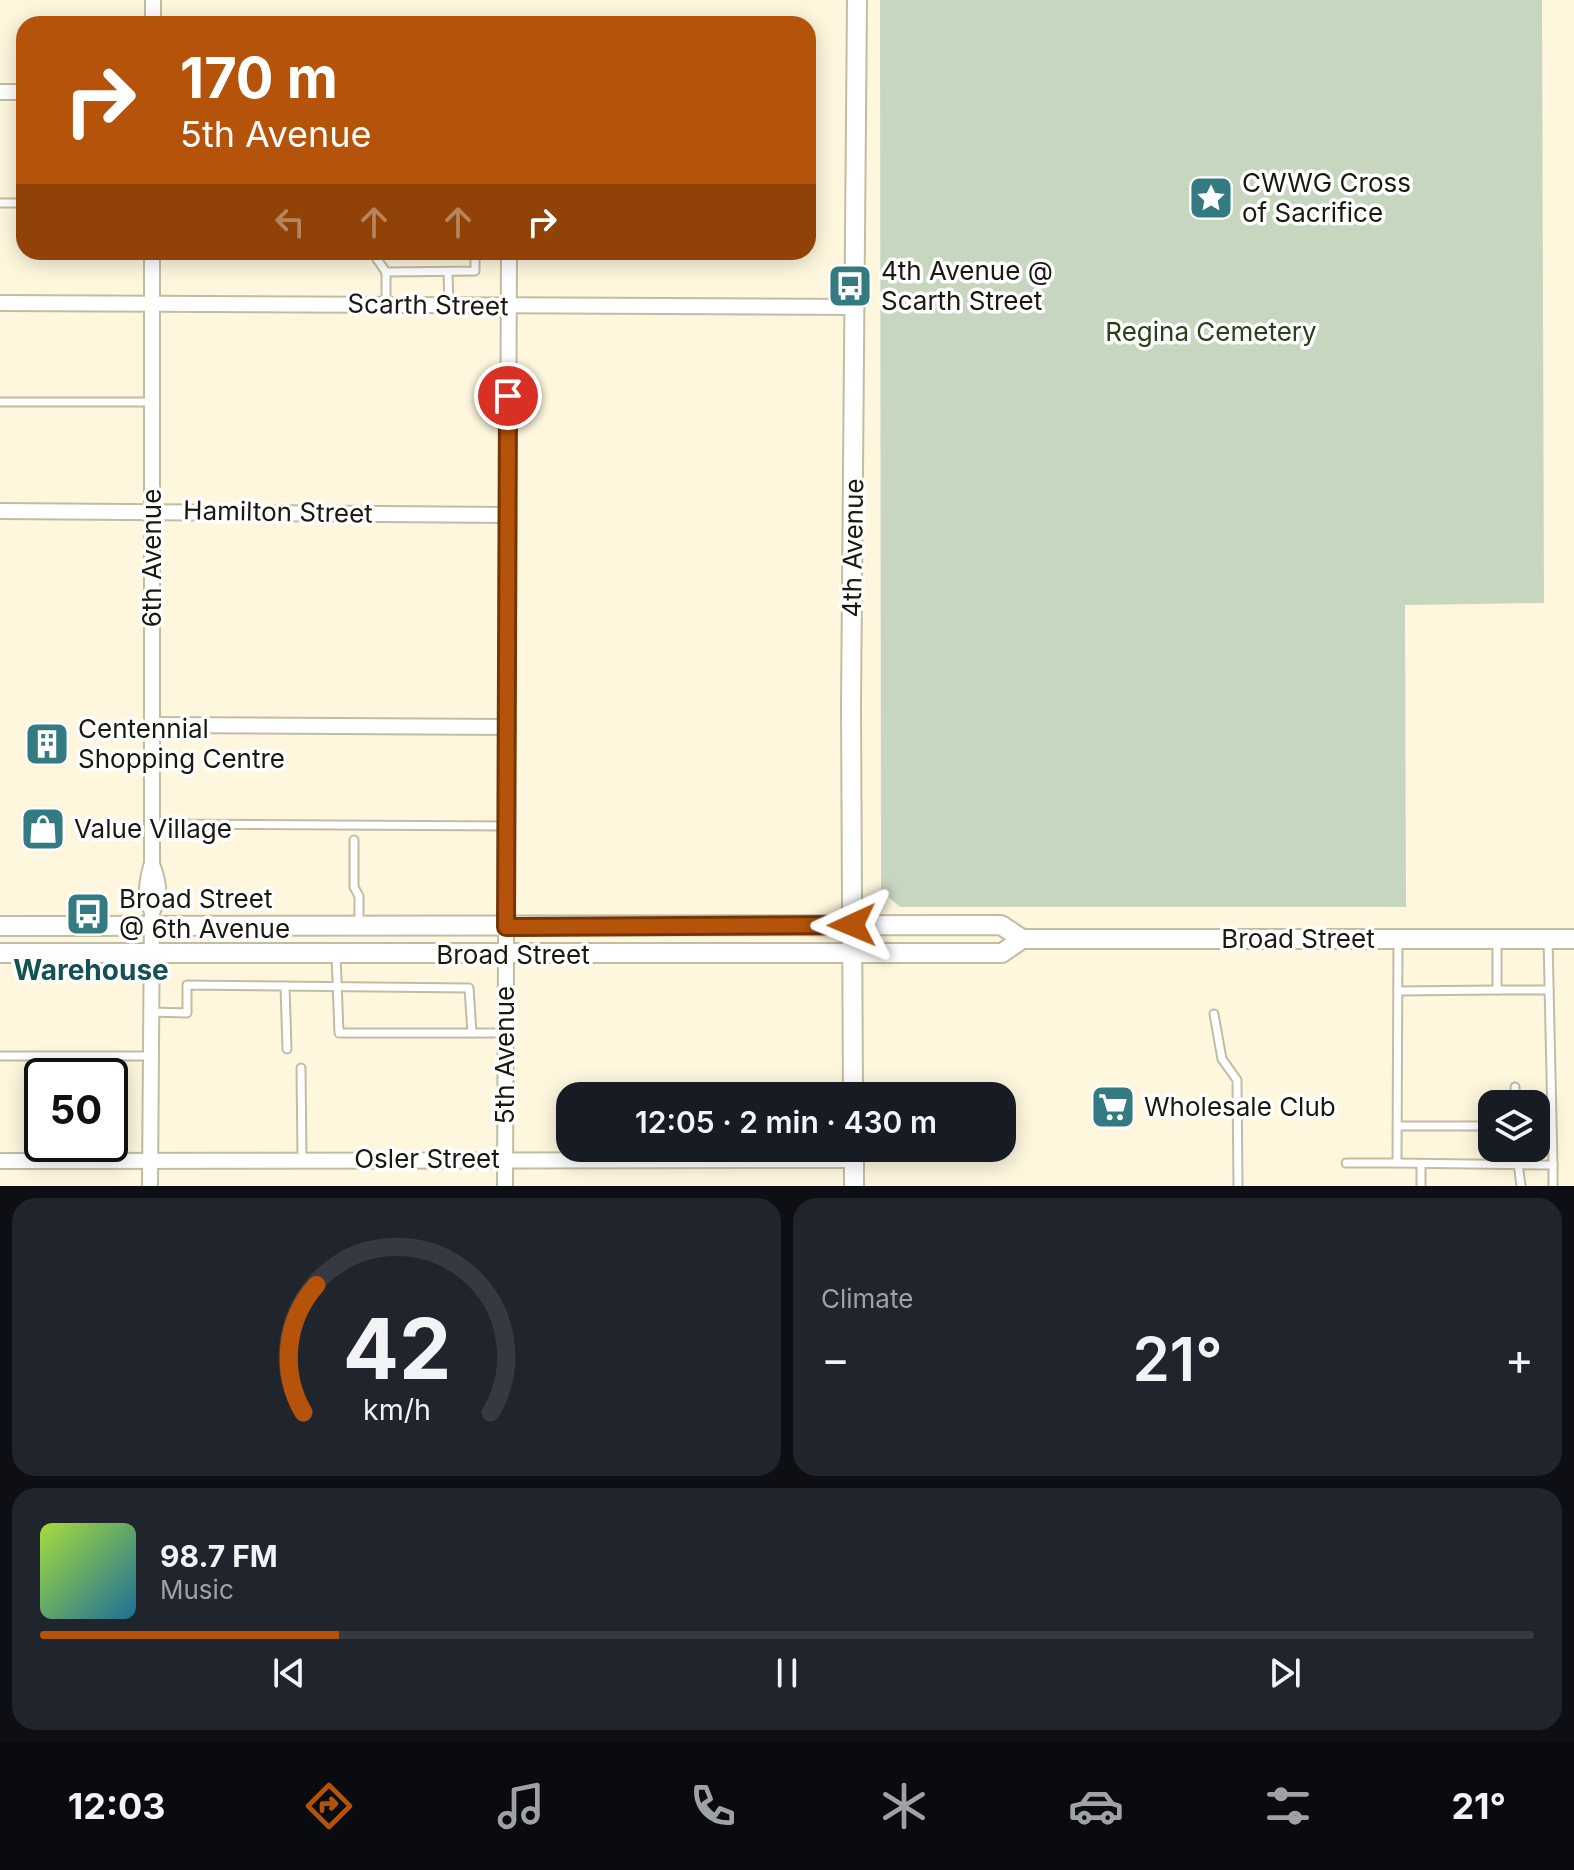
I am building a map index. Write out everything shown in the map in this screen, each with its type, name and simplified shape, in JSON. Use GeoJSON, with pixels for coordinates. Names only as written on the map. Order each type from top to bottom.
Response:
{"type":"FeatureCollection","features":[{"type":"Feature","properties":{"kind":"main road","name":"4th Avenue"},"geometry":{"type":"LineString","coordinates":[[853,1082],[857,0]]}},
{"type":"Feature","properties":{"kind":"main road","name":"Broad Street"},"geometry":{"type":"LineString","coordinates":[[0,926],[152,919],[359,926],[1001,925],[1022,939],[1574,939]]}},
{"type":"Feature","properties":{"kind":"main road","name":"Broad Street"},"geometry":{"type":"LineString","coordinates":[[0,953],[505,956],[1002,953],[1022,939]]}},
{"type":"Feature","properties":{"kind":"main road"},"geometry":{"type":"LineString","coordinates":[[854,1162],[854,1186]]}},
{"type":"Feature","properties":{"kind":"street","name":"6th Avenue"},"geometry":{"type":"LineString","coordinates":[[150,1186],[152,919],[158,902],[157,879],[152,863],[152,260]]}},
{"type":"Feature","properties":{"kind":"street","name":"5th Avenue"},"geometry":{"type":"LineString","coordinates":[[505,1186],[509,260]]}},
{"type":"Feature","properties":{"kind":"street","name":"Scarth Street"},"geometry":{"type":"LineString","coordinates":[[0,303],[856,307]]}},
{"type":"Feature","properties":{"kind":"street","name":"Hamilton Street"},"geometry":{"type":"LineString","coordinates":[[0,511],[507,515]]}},
{"type":"Feature","properties":{"kind":"street"},"geometry":{"type":"LineString","coordinates":[[152,725],[508,727]]}},
{"type":"Feature","properties":{"kind":"street","name":"Osler Street"},"geometry":{"type":"LineString","coordinates":[[0,1161],[556,1158]]}},
{"type":"Feature","properties":{"kind":"lane"},"geometry":{"type":"LineString","coordinates":[[378,260],[386,272],[386,305]]}},
{"type":"Feature","properties":{"kind":"lane"},"geometry":{"type":"LineString","coordinates":[[386,272],[475,271],[475,260]]}},
{"type":"Feature","properties":{"kind":"lane"},"geometry":{"type":"LineString","coordinates":[[448,272],[449,306]]}},
{"type":"Feature","properties":{"kind":"lane"},"geometry":{"type":"LineString","coordinates":[[0,402],[152,402]]}},
{"type":"Feature","properties":{"kind":"lane"},"geometry":{"type":"LineString","coordinates":[[152,824],[507,826]]}},
{"type":"Feature","properties":{"kind":"lane"},"geometry":{"type":"LineString","coordinates":[[354,840],[354,887],[359,896],[359,926]]}},
{"type":"Feature","properties":{"kind":"lane"},"geometry":{"type":"LineString","coordinates":[[1397,1163],[1398,939]]}},
{"type":"Feature","properties":{"kind":"lane"},"geometry":{"type":"LineString","coordinates":[[1497,939],[1497,990]]}},
{"type":"Feature","properties":{"kind":"lane"},"geometry":{"type":"LineString","coordinates":[[1548,939],[1553,1186]]}},
{"type":"Feature","properties":{"kind":"lane"},"geometry":{"type":"LineString","coordinates":[[336,954],[339,1033],[506,1033]]}},
{"type":"Feature","properties":{"kind":"lane"},"geometry":{"type":"LineString","coordinates":[[152,1012],[187,1013],[187,985],[469,988],[472,1033]]}},
{"type":"Feature","properties":{"kind":"lane"},"geometry":{"type":"LineString","coordinates":[[285,986],[287,1049]]}},
{"type":"Feature","properties":{"kind":"lane"},"geometry":{"type":"LineString","coordinates":[[1398,991],[1549,990]]}},
{"type":"Feature","properties":{"kind":"lane"},"geometry":{"type":"LineString","coordinates":[[1214,1014],[1222,1059],[1237,1080],[1238,1186]]}},
{"type":"Feature","properties":{"kind":"lane"},"geometry":{"type":"LineString","coordinates":[[0,1056],[151,1056]]}},
{"type":"Feature","properties":{"kind":"lane"},"geometry":{"type":"LineString","coordinates":[[301,1068],[302,1159]]}},
{"type":"Feature","properties":{"kind":"lane"},"geometry":{"type":"LineString","coordinates":[[1398,1126],[1478,1126]]}},
{"type":"Feature","properties":{"kind":"lane"},"geometry":{"type":"LineString","coordinates":[[1346,1163],[1553,1165]]}},
{"type":"Feature","properties":{"kind":"lane"},"geometry":{"type":"LineString","coordinates":[[1421,1164],[1421,1186]]}},
{"type":"Feature","properties":{"kind":"lane"},"geometry":{"type":"LineString","coordinates":[[1516,1164],[1521,1186]]}},
{"type":"Feature","properties":{"kind":"green space","name":"Regina Cemetery"},"geometry":{"type":"Polygon","coordinates":[[[880,0],[1542,0],[1544,603],[1405,605],[1406,907],[900,907],[881,891],[880,0]]]}},
{"type":"Feature","properties":{"kind":"place","name":"CWWG Cross of Sacrifice"},"geometry":{"type":"Point","coordinates":[1211,198]}},
{"type":"Feature","properties":{"kind":"place","name":"4th Avenue @ Scarth Street"},"geometry":{"type":"Point","coordinates":[850,286]}},
{"type":"Feature","properties":{"kind":"place","name":"Centennial Shopping Centre"},"geometry":{"type":"Point","coordinates":[47,744]}},
{"type":"Feature","properties":{"kind":"place","name":"Value Village"},"geometry":{"type":"Point","coordinates":[43,829]}},
{"type":"Feature","properties":{"kind":"place","name":"Broad Street @ 6th Avenue"},"geometry":{"type":"Point","coordinates":[88,914]}},
{"type":"Feature","properties":{"kind":"place","name":"Wholesale Club"},"geometry":{"type":"Point","coordinates":[1113,1107]}},
{"type":"Feature","properties":{"kind":"district","name":"Warehouse"},"geometry":{"type":"Point","coordinates":[91,970]}},
{"type":"Feature","properties":{"kind":"route"},"geometry":{"type":"LineString","coordinates":[[508,396],[506,927],[852,925]]}}]}
